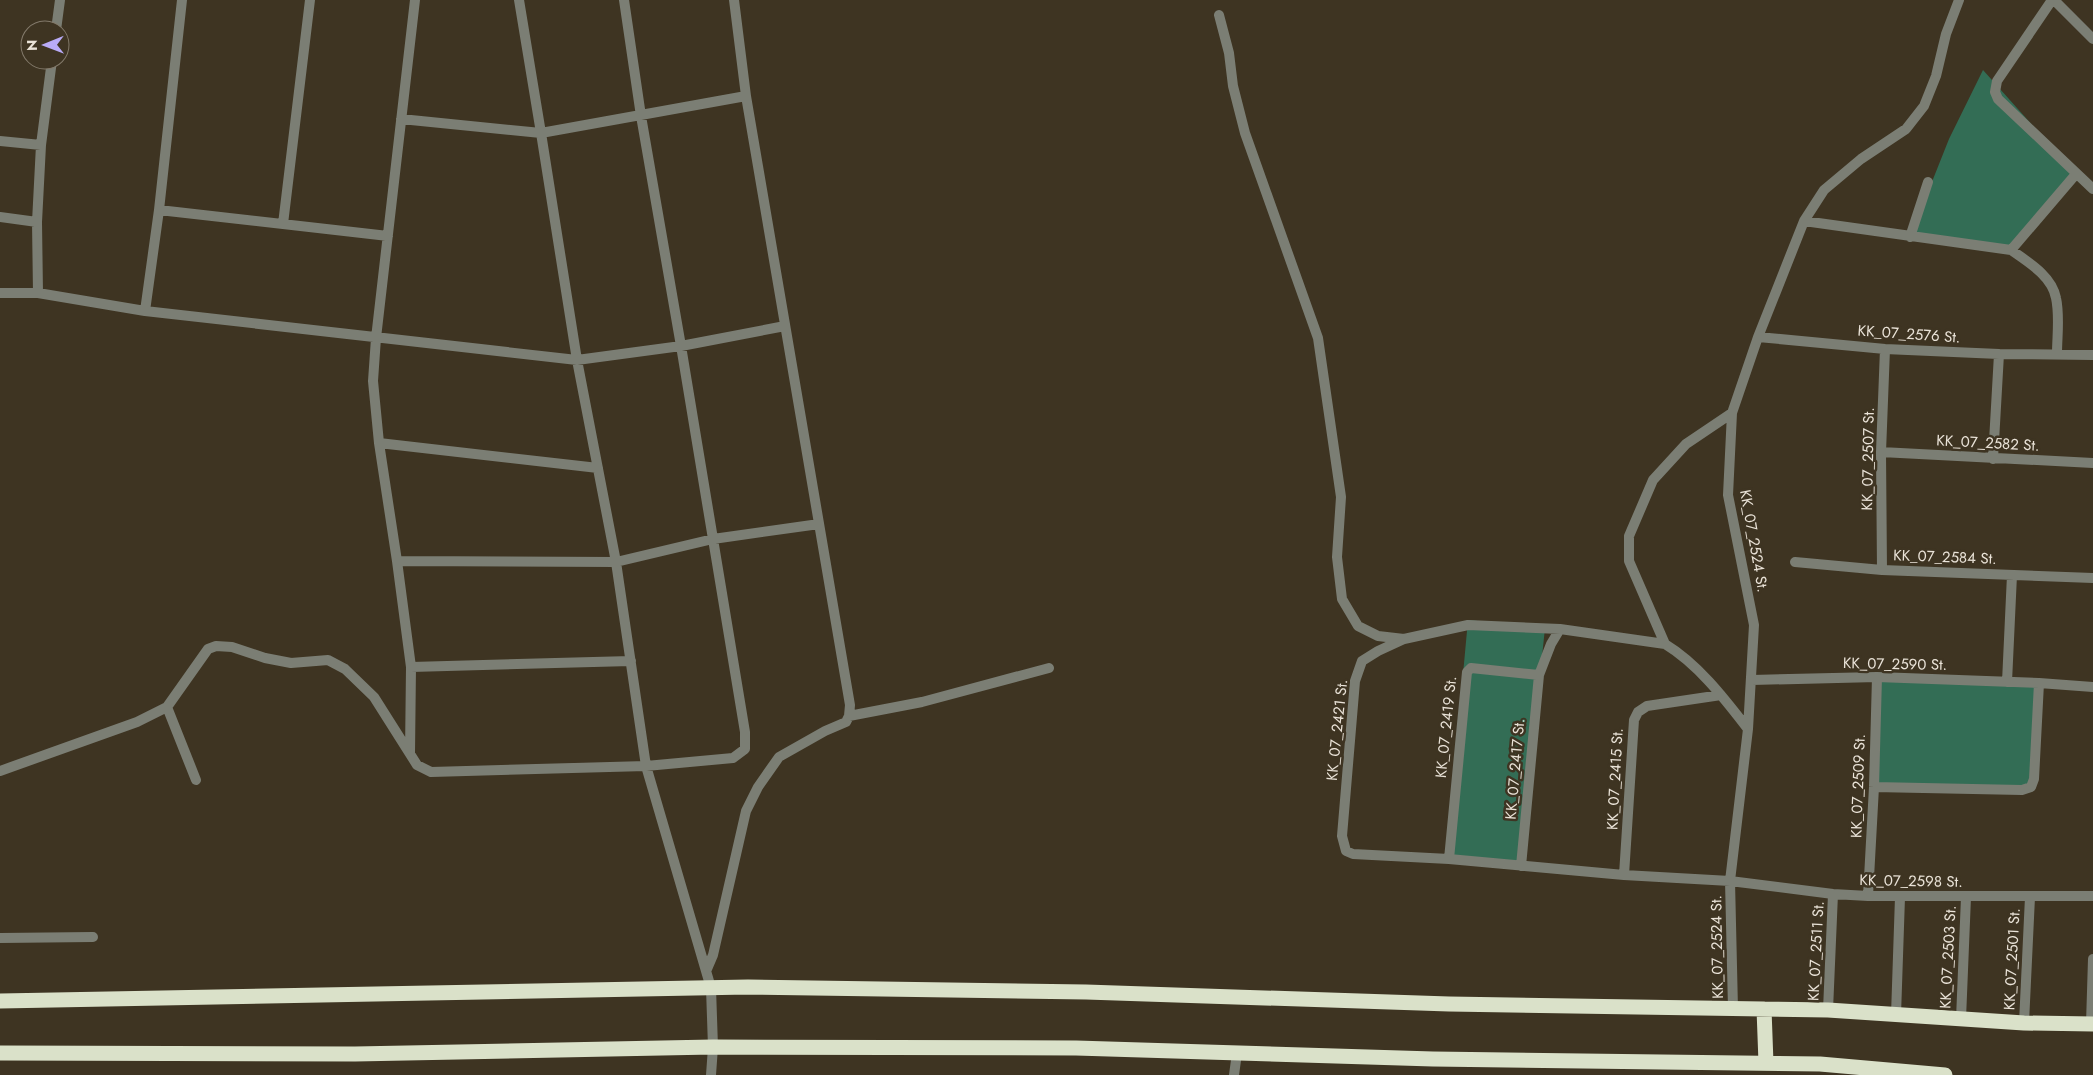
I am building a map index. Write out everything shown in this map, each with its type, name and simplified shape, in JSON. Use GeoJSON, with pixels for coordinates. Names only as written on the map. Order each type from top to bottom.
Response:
{"type":"FeatureCollection","features":[{"type":"Feature","properties":{"kind":"highway"},"geometry":{"type":"LineString","coordinates":[[0,1001],[711,988],[1043,991],[1439,1003],[1828,1010],[2024,1023],[2092,1024]]}},
{"type":"Feature","properties":{"kind":"highway"},"geometry":{"type":"LineString","coordinates":[[1764,1009],[1766,1063]]}},
{"type":"Feature","properties":{"kind":"highway"},"geometry":{"type":"LineString","coordinates":[[0,1053],[355,1054],[713,1047],[1009,1048],[1433,1059],[1766,1063],[1820,1069],[1945,1075]]}},
{"type":"Feature","properties":{"kind":"street"},"geometry":{"type":"LineString","coordinates":[[57,20],[60,0]]}},
{"type":"Feature","properties":{"kind":"street"},"geometry":{"type":"LineString","coordinates":[[145,311],[159,210],[182,0]]}},
{"type":"Feature","properties":{"kind":"street"},"geometry":{"type":"LineString","coordinates":[[283,224],[310,0]]}},
{"type":"Feature","properties":{"kind":"street"},"geometry":{"type":"LineString","coordinates":[[410,754],[411,667],[379,443],[373,381],[376,338],[415,0]]}},
{"type":"Feature","properties":{"kind":"street"},"geometry":{"type":"LineString","coordinates":[[519,0],[577,360],[616,562],[646,766],[711,988],[713,1047],[711,1075]]}},
{"type":"Feature","properties":{"kind":"street"},"geometry":{"type":"LineString","coordinates":[[0,771],[137,722],[167,707],[208,650],[216,646],[232,647],[265,658],[291,663],[328,660],[345,669],[374,697],[417,765],[431,772],[646,766],[733,758],[745,749],[745,732],[641,116],[624,0]]}},
{"type":"Feature","properties":{"kind":"street"},"geometry":{"type":"LineString","coordinates":[[706,969],[713,955],[746,811],[758,787],[779,757],[846,722],[850,716],[850,705],[746,96],[734,0]]}},
{"type":"Feature","properties":{"kind":"street","name":"KK_07_2524 St."},"geometry":{"type":"LineString","coordinates":[[1733,1009],[1730,880],[1748,728],[1754,624],[1728,494],[1732,413],[1758,337],[1804,221],[1824,190],[1861,159],[1906,129],[1924,106],[1936,76],[1946,34],[1959,0]]}},
{"type":"Feature","properties":{"kind":"street"},"geometry":{"type":"LineString","coordinates":[[2093,39],[2053,0],[1998,81],[1995,92],[1998,99],[2093,189]]}},
{"type":"Feature","properties":{"kind":"street"},"geometry":{"type":"LineString","coordinates":[[1218,15],[1229,53],[1233,86],[1245,133],[1318,338],[1340,497],[1338,556],[1342,599],[1358,626],[1378,636],[1404,638],[1468,625],[1560,629],[1665,644],[1680,653],[1721,695],[1748,728]]}},
{"type":"Feature","properties":{"kind":"street"},"geometry":{"type":"LineString","coordinates":[[38,293],[37,222],[42,145],[51,70]]}},
{"type":"Feature","properties":{"kind":"street"},"geometry":{"type":"LineString","coordinates":[[401,119],[541,133],[746,96]]}},
{"type":"Feature","properties":{"kind":"street"},"geometry":{"type":"LineString","coordinates":[[0,141],[42,145]]}},
{"type":"Feature","properties":{"kind":"street"},"geometry":{"type":"LineString","coordinates":[[2011,250],[2076,174]]}},
{"type":"Feature","properties":{"kind":"street"},"geometry":{"type":"LineString","coordinates":[[1910,237],[1928,182]]}},
{"type":"Feature","properties":{"kind":"street"},"geometry":{"type":"LineString","coordinates":[[159,210],[388,236]]}},
{"type":"Feature","properties":{"kind":"street"},"geometry":{"type":"LineString","coordinates":[[0,217],[37,222]]}},
{"type":"Feature","properties":{"kind":"street"},"geometry":{"type":"LineString","coordinates":[[1804,221],[2011,250],[2038,270],[2048,282],[2056,297],[2057,354]]}},
{"type":"Feature","properties":{"kind":"street"},"geometry":{"type":"LineString","coordinates":[[0,293],[38,293],[145,311],[577,360],[681,346],[785,326]]}},
{"type":"Feature","properties":{"kind":"street","name":"KK_07_2576 St."},"geometry":{"type":"LineString","coordinates":[[1758,337],[1885,348],[1999,354],[2093,355]]}},
{"type":"Feature","properties":{"kind":"street","name":"KK_07_2507 St."},"geometry":{"type":"LineString","coordinates":[[1882,570],[1881,452],[1885,348]]}},
{"type":"Feature","properties":{"kind":"street"},"geometry":{"type":"LineString","coordinates":[[1993,459],[1999,354]]}},
{"type":"Feature","properties":{"kind":"street"},"geometry":{"type":"LineString","coordinates":[[1665,644],[1629,561],[1629,536],[1653,480],[1686,444],[1732,413]]}},
{"type":"Feature","properties":{"kind":"street"},"geometry":{"type":"LineString","coordinates":[[379,443],[598,468]]}},
{"type":"Feature","properties":{"kind":"street","name":"KK_07_2582 St."},"geometry":{"type":"LineString","coordinates":[[1881,452],[2093,463]]}},
{"type":"Feature","properties":{"kind":"street"},"geometry":{"type":"LineString","coordinates":[[396,561],[616,562],[713,538],[819,524]]}},
{"type":"Feature","properties":{"kind":"street","name":"KK_07_2584 St."},"geometry":{"type":"LineString","coordinates":[[1795,562],[1882,570],[2093,578]]}},
{"type":"Feature","properties":{"kind":"street"},"geometry":{"type":"LineString","coordinates":[[2007,682],[2012,575]]}},
{"type":"Feature","properties":{"kind":"street","name":"KK_07_2417 St."},"geometry":{"type":"LineString","coordinates":[[1521,866],[1539,675],[1551,644],[1560,629]]}},
{"type":"Feature","properties":{"kind":"street","name":"KK_07_2421 St."},"geometry":{"type":"LineString","coordinates":[[1346,850],[1342,836],[1355,681],[1362,661],[1404,638]]}},
{"type":"Feature","properties":{"kind":"street"},"geometry":{"type":"LineString","coordinates":[[411,667],[631,661]]}},
{"type":"Feature","properties":{"kind":"street"},"geometry":{"type":"LineString","coordinates":[[850,716],[922,702],[1049,668]]}},
{"type":"Feature","properties":{"kind":"street","name":"KK_07_2419 St."},"geometry":{"type":"LineString","coordinates":[[1449,859],[1466,672],[1471,668],[1539,675]]}},
{"type":"Feature","properties":{"kind":"street","name":"KK_07_2590 St."},"geometry":{"type":"LineString","coordinates":[[1752,680],[1877,677],[2093,687]]}},
{"type":"Feature","properties":{"kind":"street","name":"KK_07_2509 St."},"geometry":{"type":"LineString","coordinates":[[1868,896],[1874,787],[1877,677]]}},
{"type":"Feature","properties":{"kind":"street"},"geometry":{"type":"LineString","coordinates":[[1874,787],[2022,790],[2031,787],[2034,779],[2039,683]]}},
{"type":"Feature","properties":{"kind":"street","name":"KK_07_2415 St."},"geometry":{"type":"LineString","coordinates":[[1624,875],[1634,720],[1638,712],[1647,706],[1721,695]]}},
{"type":"Feature","properties":{"kind":"street"},"geometry":{"type":"LineString","coordinates":[[167,707],[196,780]]}},
{"type":"Feature","properties":{"kind":"street","name":"KK_07_2598 St."},"geometry":{"type":"LineString","coordinates":[[1346,850],[1354,854],[1449,859],[1624,875],[1730,880],[1833,894],[1900,897],[2093,896]]}},
{"type":"Feature","properties":{"kind":"street","name":"KK_07_2511 St."},"geometry":{"type":"LineString","coordinates":[[1828,1010],[1833,894]]}},
{"type":"Feature","properties":{"kind":"street"},"geometry":{"type":"LineString","coordinates":[[1896,1014],[1900,897]]}},
{"type":"Feature","properties":{"kind":"street","name":"KK_07_2503 St."},"geometry":{"type":"LineString","coordinates":[[1961,1019],[1966,897]]}},
{"type":"Feature","properties":{"kind":"street","name":"KK_07_2501 St."},"geometry":{"type":"LineString","coordinates":[[2024,1023],[2030,897]]}},
{"type":"Feature","properties":{"kind":"street"},"geometry":{"type":"LineString","coordinates":[[0,938],[92,937]]}},
{"type":"Feature","properties":{"kind":"street"},"geometry":{"type":"LineString","coordinates":[[2092,1024],[2093,958]]}},
{"type":"Feature","properties":{"kind":"street"},"geometry":{"type":"LineString","coordinates":[[1234,1075],[1237,1054]]}},
{"type":"Feature","properties":{"kind":"green space"},"geometry":{"type":"Polygon","coordinates":[[[1983,70],[2076,174],[2011,250],[1910,237],[1949,139],[1983,70]]]}},
{"type":"Feature","properties":{"kind":"green space"},"geometry":{"type":"Polygon","coordinates":[[[1468,620],[1545,628],[1520,867],[1446,859],[1468,620]]]}},
{"type":"Feature","properties":{"kind":"green space"},"geometry":{"type":"Polygon","coordinates":[[[1877,677],[2039,683],[2034,779],[2022,790],[1874,787],[1877,677]]]}}]}
